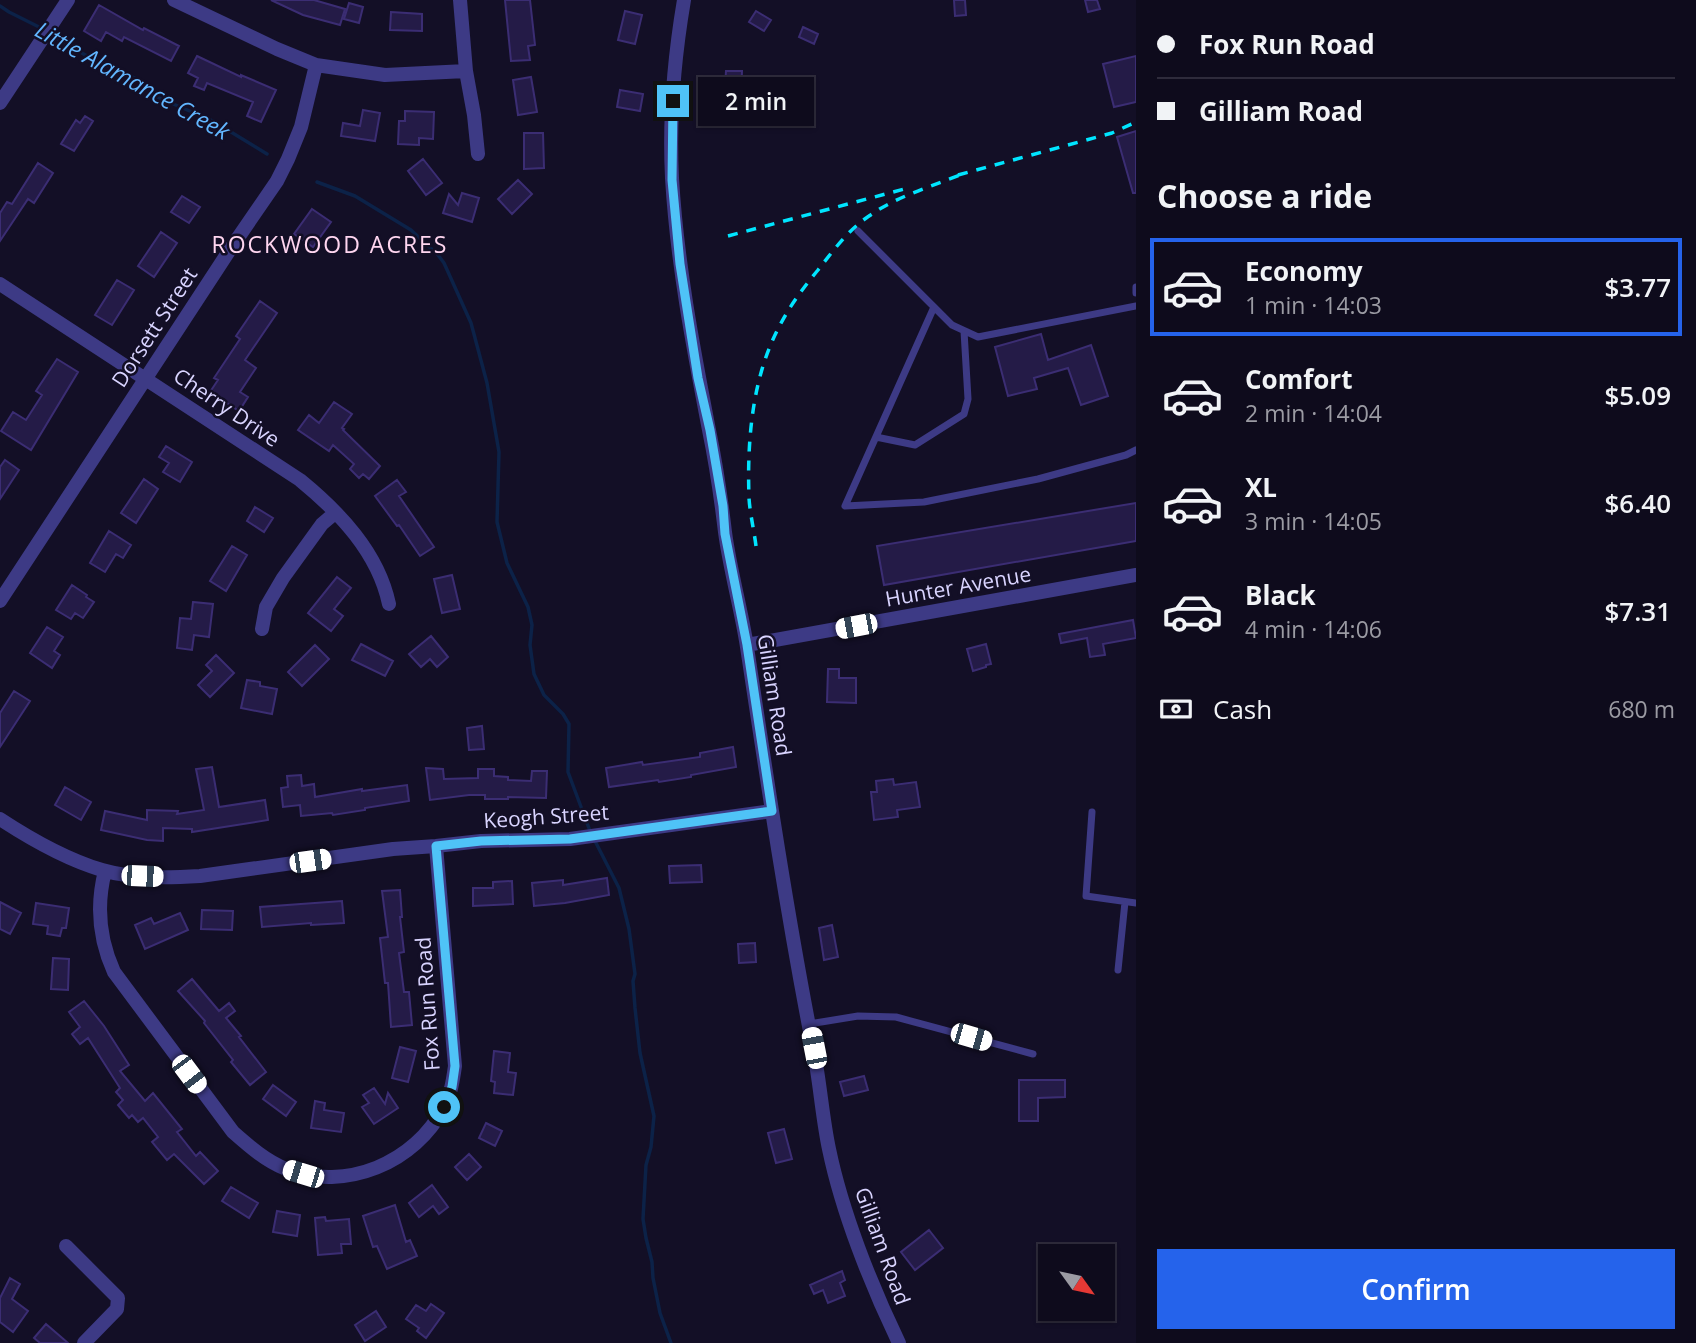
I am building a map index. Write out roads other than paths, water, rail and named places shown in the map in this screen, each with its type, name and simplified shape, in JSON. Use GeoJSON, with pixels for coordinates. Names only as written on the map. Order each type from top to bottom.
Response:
{"type":"FeatureCollection","features":[{"type":"Feature","properties":{"kind":"street"},"geometry":{"type":"LineString","coordinates":[[0,103],[68,0]]}},
{"type":"Feature","properties":{"kind":"street"},"geometry":{"type":"LineString","coordinates":[[174,0],[316,65],[385,75],[466,71]]}},
{"type":"Feature","properties":{"kind":"street"},"geometry":{"type":"LineString","coordinates":[[460,0],[466,71],[478,153]]}},
{"type":"Feature","properties":{"kind":"street","name":"Gilliam Road"},"geometry":{"type":"LineString","coordinates":[[684,0],[673,82],[672,180],[679,252],[698,378],[710,430],[725,534],[747,645],[828,1148],[869,1274],[899,1343]]}},
{"type":"Feature","properties":{"kind":"street","name":"Dorsett Street"},"geometry":{"type":"LineString","coordinates":[[0,601],[277,181],[301,127],[316,65]]}},
{"type":"Feature","properties":{"kind":"street","name":"Cherry Drive"},"geometry":{"type":"LineString","coordinates":[[0,284],[300,480],[351,529],[372,557],[382,577],[389,604]]}},
{"type":"Feature","properties":{"kind":"street"},"geometry":{"type":"LineString","coordinates":[[262,629],[266,607],[283,578],[322,524],[335,513]]}},
{"type":"Feature","properties":{"kind":"street","name":"Hunter Avenue"},"geometry":{"type":"LineString","coordinates":[[747,645],[1136,575]]}},
{"type":"Feature","properties":{"kind":"street","name":"Keogh Street"},"geometry":{"type":"LineString","coordinates":[[0,819],[53,851],[105,871],[177,877],[393,849],[481,841],[570,839],[772,811]]}},
{"type":"Feature","properties":{"kind":"street","name":"Fox Run Road"},"geometry":{"type":"LineString","coordinates":[[105,871],[99,909],[101,932],[114,972],[233,1132],[255,1151],[288,1170],[318,1177],[341,1177],[364,1173],[387,1164],[411,1148],[432,1126],[452,1087],[455,1066],[436,846]]}},
{"type":"Feature","properties":{"kind":"street"},"geometry":{"type":"LineString","coordinates":[[66,1246],[118,1298],[117,1309],[84,1343]]}},
{"type":"Feature","properties":{"kind":"lane"},"geometry":{"type":"LineString","coordinates":[[858,231],[952,325],[978,337],[1136,306]]}},
{"type":"Feature","properties":{"kind":"lane"},"geometry":{"type":"LineString","coordinates":[[1136,287],[1136,293]]}},
{"type":"Feature","properties":{"kind":"lane"},"geometry":{"type":"LineString","coordinates":[[934,307],[845,506],[925,502],[1038,479],[1136,450]]}},
{"type":"Feature","properties":{"kind":"lane"},"geometry":{"type":"LineString","coordinates":[[876,437],[915,445],[964,414],[968,399],[964,331]]}},
{"type":"Feature","properties":{"kind":"lane"},"geometry":{"type":"LineString","coordinates":[[1092,813],[1086,896],[1136,903]]}},
{"type":"Feature","properties":{"kind":"lane"},"geometry":{"type":"LineString","coordinates":[[1118,970],[1125,902]]}},
{"type":"Feature","properties":{"kind":"lane"},"geometry":{"type":"LineString","coordinates":[[809,1024],[858,1016],[896,1017],[1033,1054]]}},
{"type":"Feature","properties":{"kind":"waterway","name":"Little Alamance Creek"},"geometry":{"type":"LineString","coordinates":[[0,6],[43,29]]}},
{"type":"Feature","properties":{"kind":"waterway","name":"Little Alamance Creek"},"geometry":{"type":"LineString","coordinates":[[49,34],[94,60],[137,79],[157,97],[213,121],[267,154]]}},
{"type":"Feature","properties":{"kind":"waterway","name":"Little Alamance Creek"},"geometry":{"type":"LineString","coordinates":[[317,182],[355,196],[411,230],[444,263],[471,323],[487,383],[499,452],[497,522],[507,563],[528,607],[532,625],[530,645],[534,674],[544,695],[569,724],[568,772],[590,831]]}},
{"type":"Feature","properties":{"kind":"waterway","name":"Little Alamance Creek"},"geometry":{"type":"LineString","coordinates":[[595,841],[619,888],[629,929],[640,1053],[654,1116],[646,1165],[643,1219],[660,1313],[671,1343]]}},
{"type":"Feature","properties":{"kind":"railway"},"geometry":{"type":"LineString","coordinates":[[958,175],[1112,133],[1136,122]]}},
{"type":"Feature","properties":{"kind":"railway"},"geometry":{"type":"LineString","coordinates":[[756,546],[749,498],[750,432],[763,367],[783,320],[829,256],[861,222],[903,197],[965,173]]}},
{"type":"Feature","properties":{"kind":"railway"},"geometry":{"type":"LineString","coordinates":[[728,236],[908,188]]}},
{"type":"Feature","properties":{"kind":"district","name":"ROCKWOOD ACRES"},"geometry":{"type":"Point","coordinates":[330,244]}}]}
